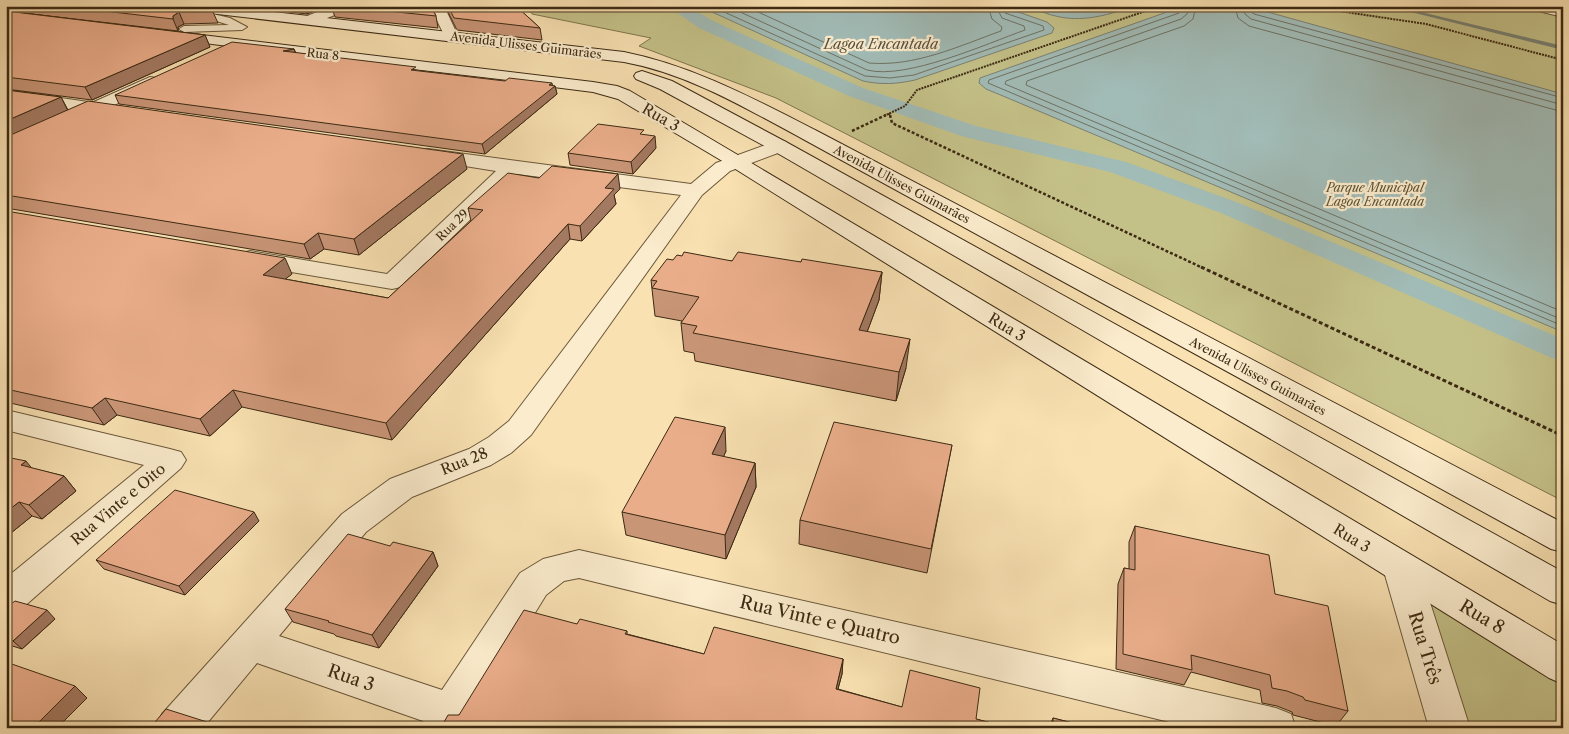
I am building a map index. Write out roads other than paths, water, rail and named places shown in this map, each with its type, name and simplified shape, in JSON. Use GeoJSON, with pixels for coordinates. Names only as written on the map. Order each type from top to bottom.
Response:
{"type":"FeatureCollection","features":[{"type":"Feature","properties":{"kind":"main road"},"geometry":{"type":"LineString","coordinates":[[308,21],[345,6]]}},
{"type":"Feature","properties":{"kind":"main road"},"geometry":{"type":"LineString","coordinates":[[437,6],[452,36]]}},
{"type":"Feature","properties":{"kind":"main road"},"geometry":{"type":"LineString","coordinates":[[1534,6],[1563,12]]}},
{"type":"Feature","properties":{"kind":"main road","name":"Avenida Ulisses Guimarães"},"geometry":{"type":"LineString","coordinates":[[193,7],[260,27],[585,65],[634,74],[666,85],[779,146],[1563,590]]}},
{"type":"Feature","properties":{"kind":"main road","name":"Avenida Ulisses Guimarães"},"geometry":{"type":"LineString","coordinates":[[260,27],[308,21],[452,36],[650,62],[683,73],[818,140],[1563,540]]}},
{"type":"Feature","properties":{"kind":"main road"},"geometry":{"type":"LineString","coordinates":[[202,58],[248,36],[260,27]]}},
{"type":"Feature","properties":{"kind":"main road","name":"Rua 8"},"geometry":{"type":"LineString","coordinates":[[151,33],[611,90]]}},
{"type":"Feature","properties":{"kind":"main road"},"geometry":{"type":"LineString","coordinates":[[6,148],[166,74]]}},
{"type":"Feature","properties":{"kind":"main road","name":"Rua 3"},"geometry":{"type":"LineString","coordinates":[[611,90],[624,95],[736,161],[1401,568]]}},
{"type":"Feature","properties":{"kind":"main road"},"geometry":{"type":"LineString","coordinates":[[6,95],[134,113]]}},
{"type":"Feature","properties":{"kind":"main road","name":"Rua 28"},"geometry":{"type":"LineString","coordinates":[[177,728],[354,523],[401,488],[480,457],[500,445],[520,428],[695,191],[723,167],[736,161],[779,146],[818,140]]}},
{"type":"Feature","properties":{"kind":"main road"},"geometry":{"type":"LineString","coordinates":[[405,152],[695,191]]}},
{"type":"Feature","properties":{"kind":"main road","name":"Rua 29"},"geometry":{"type":"LineString","coordinates":[[228,254],[392,282],[512,167]]}},
{"type":"Feature","properties":{"kind":"main road","name":"Rua Vinte e Oito"},"geometry":{"type":"LineString","coordinates":[[6,420],[170,460],[6,600]]}},
{"type":"Feature","properties":{"kind":"main road","name":"Rua Vinte e Quatro"},"geometry":{"type":"LineString","coordinates":[[446,720],[533,584],[555,569],[579,564],[1276,728]]}},
{"type":"Feature","properties":{"kind":"main road","name":"Rua 8"},"geometry":{"type":"LineString","coordinates":[[1401,568],[1563,666]]}},
{"type":"Feature","properties":{"kind":"main road","name":"Rua Três"},"geometry":{"type":"LineString","coordinates":[[1401,568],[1450,728]]}},
{"type":"Feature","properties":{"kind":"main road","name":"Rua 3"},"geometry":{"type":"LineString","coordinates":[[250,644],[446,720]]}},
{"type":"Feature","properties":{"kind":"lane"},"geometry":{"type":"LineString","coordinates":[[213,18],[260,27]]}},
{"type":"Feature","properties":{"kind":"lane"},"geometry":{"type":"LineString","coordinates":[[184,29],[260,27]]}},
{"type":"Feature","properties":{"kind":"water","name":"Lagoa Encantada"},"geometry":{"type":"Polygon","coordinates":[[[699,6],[1001,6],[1047,22],[1054,28],[1052,33],[915,80],[883,83],[863,81],[699,6]]]}},
{"type":"Feature","properties":{"kind":"water"},"geometry":{"type":"Polygon","coordinates":[[[1026,6],[1135,6],[1108,14],[1079,19],[1056,16],[1026,6]]]}},
{"type":"Feature","properties":{"kind":"water"},"geometry":{"type":"Polygon","coordinates":[[[1184,6],[1246,6],[1563,94],[1563,332],[986,89],[979,83],[980,78],[1184,6]]]}},
{"type":"Feature","properties":{"kind":"waterway"},"geometry":{"type":"LineString","coordinates":[[676,6],[705,24],[856,92],[969,131],[1118,167],[1230,208],[1563,351]]}},
{"type":"Feature","properties":{"kind":"waterway"},"geometry":{"type":"LineString","coordinates":[[1389,6],[1563,48]]}},
{"type":"Feature","properties":{"kind":"park label","name":"Parque Municipal Lagoa Encantada"},"geometry":{"type":"Point","coordinates":[1375,194]}}]}
